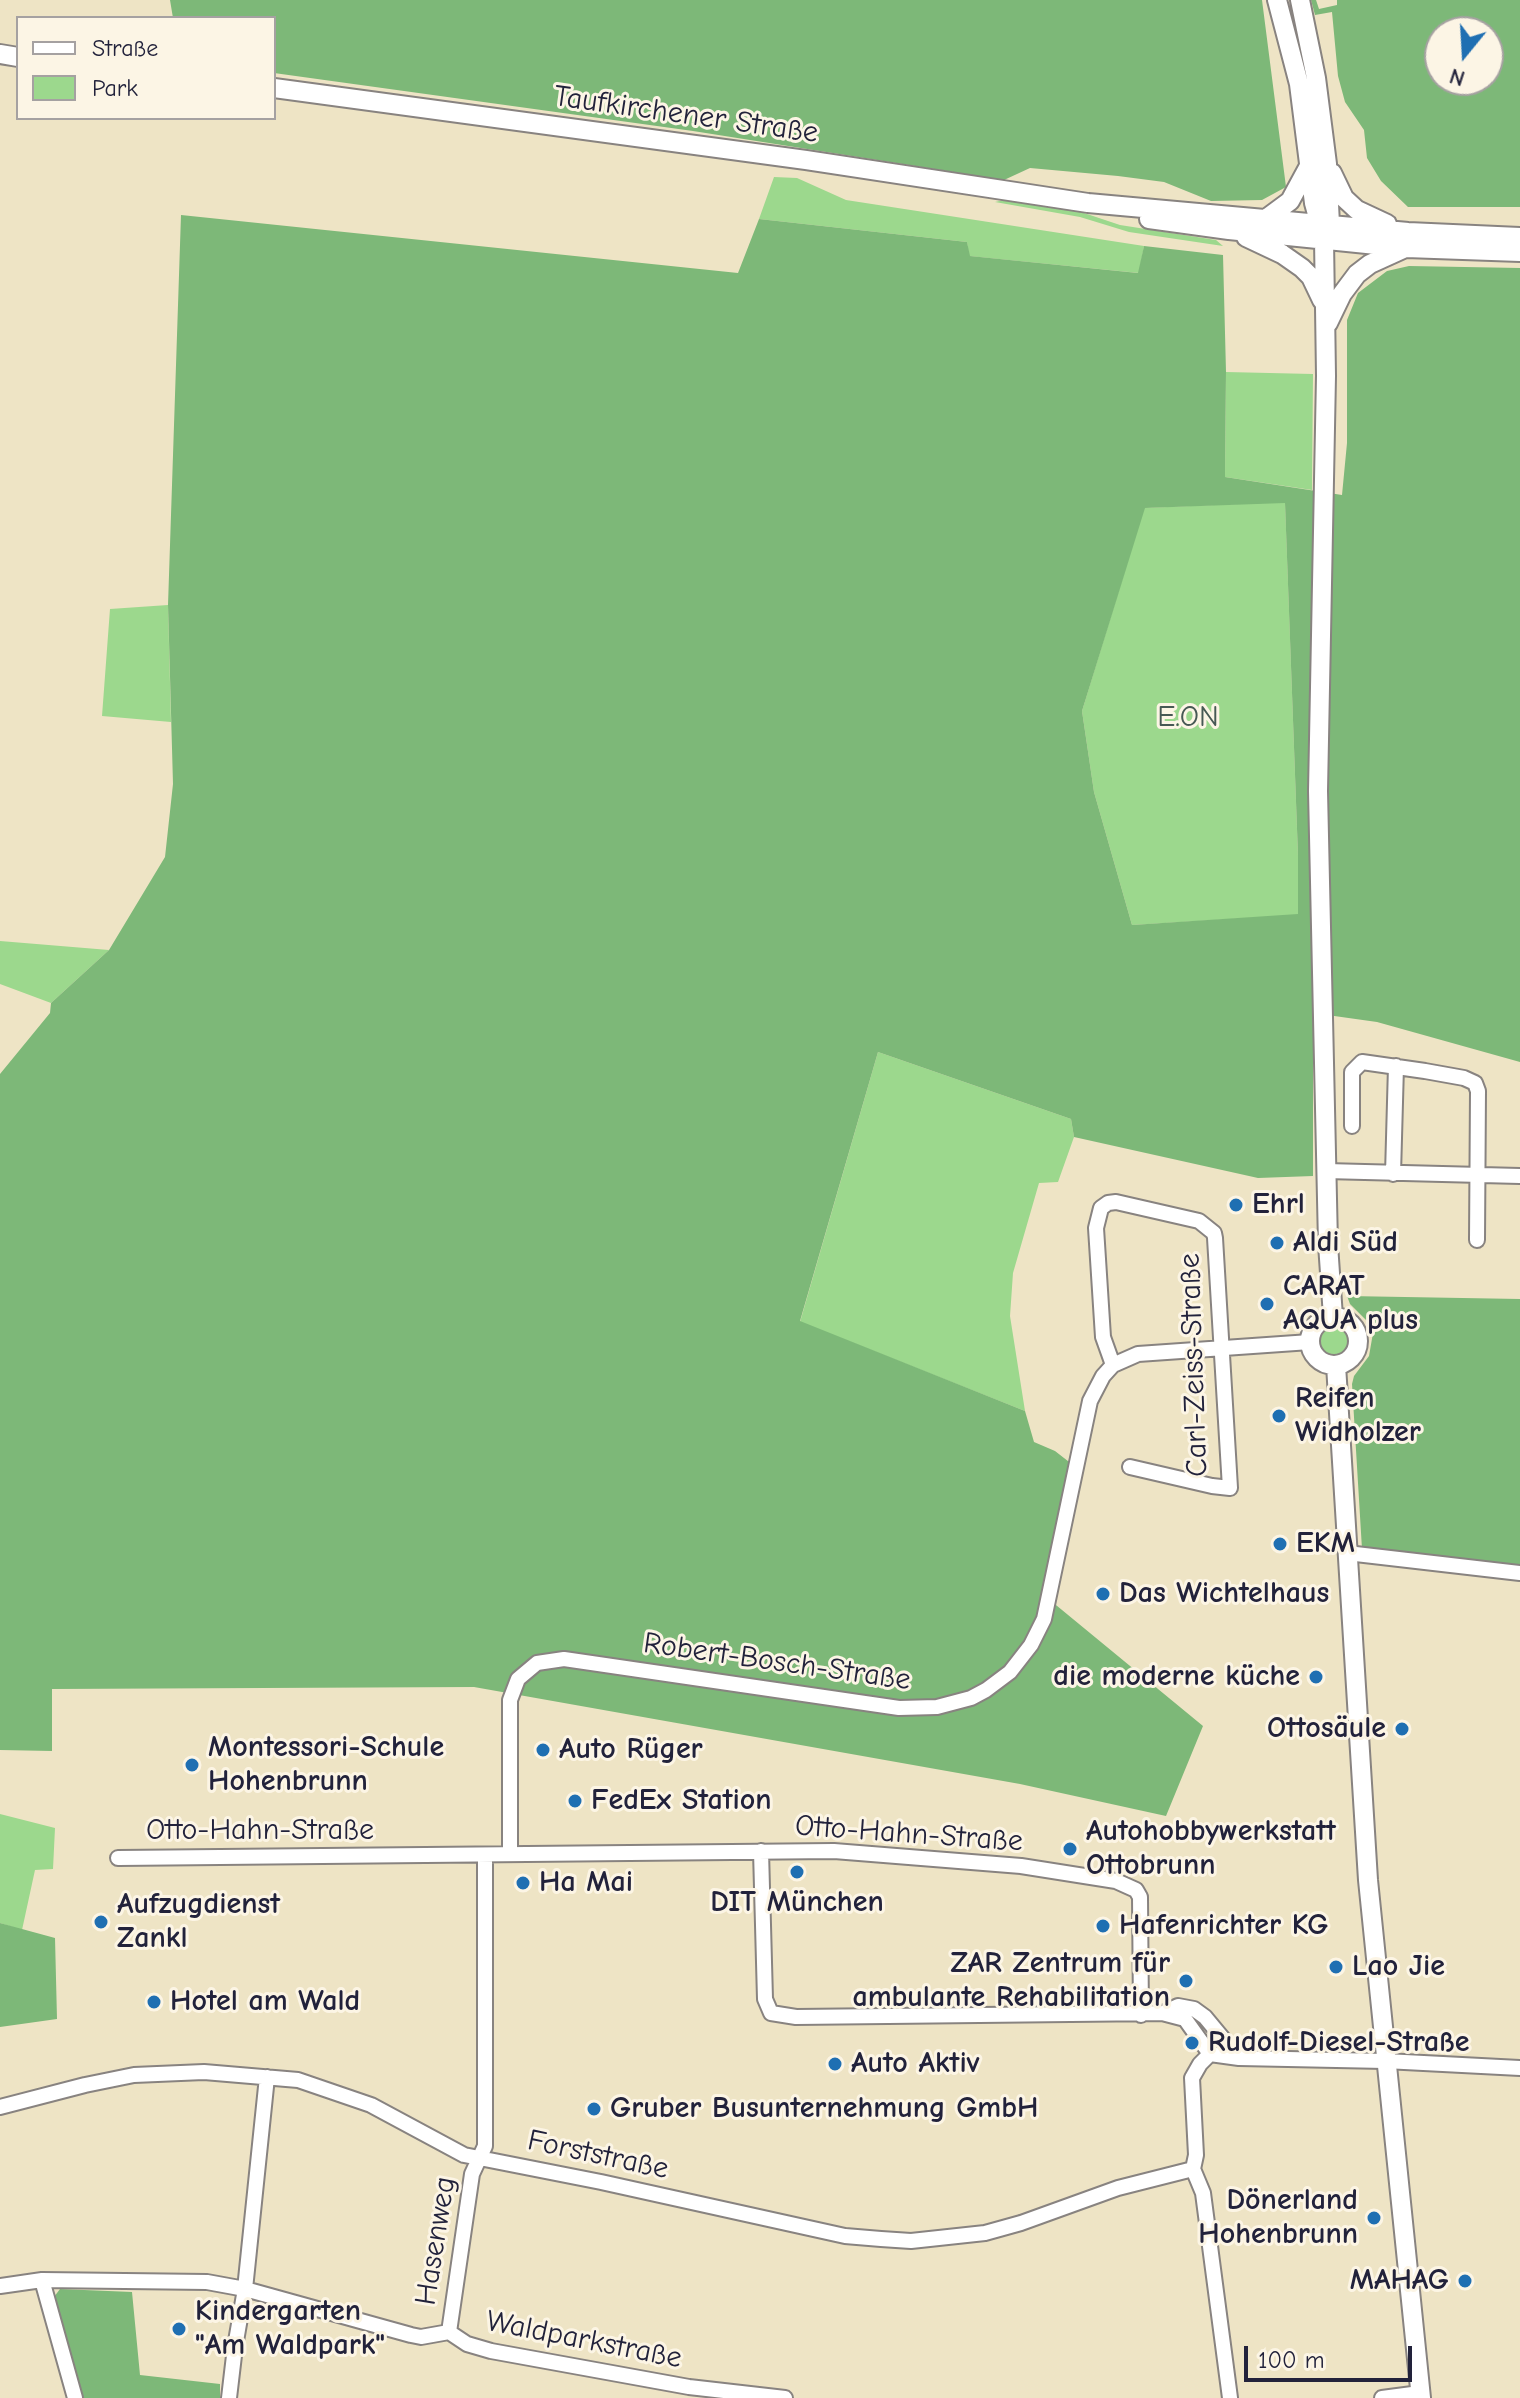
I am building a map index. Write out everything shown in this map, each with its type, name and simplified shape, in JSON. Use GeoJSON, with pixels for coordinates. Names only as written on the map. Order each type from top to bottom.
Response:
{"type":"FeatureCollection","features":[{"type":"Feature","properties":{"kind":"main road"},"geometry":{"type":"LineString","coordinates":[[1277,0],[1319,164],[1357,210],[1407,240]]}},
{"type":"Feature","properties":{"kind":"main road"},"geometry":{"type":"LineString","coordinates":[[1300,0],[1316,78],[1324,229],[1318,791],[1323,1086],[1333,1317]]}},
{"type":"Feature","properties":{"kind":"main road","name":"Taufkirchener Straße"},"geometry":{"type":"LineString","coordinates":[[276,88],[806,160],[1088,203],[1267,218],[1324,229]]}},
{"type":"Feature","properties":{"kind":"main road"},"geometry":{"type":"LineString","coordinates":[[1267,218],[1290,201],[1319,164]]}},
{"type":"Feature","properties":{"kind":"main road","name":"Taufkirchener Straße"},"geometry":{"type":"LineString","coordinates":[[1088,203],[1129,216],[1229,230],[1324,229]]}},
{"type":"Feature","properties":{"kind":"main road"},"geometry":{"type":"LineString","coordinates":[[1324,229],[1520,252]]}},
{"type":"Feature","properties":{"kind":"main road"},"geometry":{"type":"LineString","coordinates":[[1229,230],[1267,247],[1302,268],[1318,289],[1325,308]]}},
{"type":"Feature","properties":{"kind":"main road"},"geometry":{"type":"LineString","coordinates":[[1325,328],[1342,294],[1357,274],[1407,240],[1520,237]]}},
{"type":"Feature","properties":{"kind":"main road"},"geometry":{"type":"LineString","coordinates":[[1333,1317],[1350,1323],[1358,1340],[1352,1357],[1336,1365],[1318,1359],[1310,1342],[1314,1328],[1333,1317]]}},
{"type":"Feature","properties":{"kind":"main road"},"geometry":{"type":"LineString","coordinates":[[1336,1365],[1368,1880],[1420,2396]]}},
{"type":"Feature","properties":{"kind":"street"},"geometry":{"type":"LineString","coordinates":[[1352,1126],[1351,1082],[1355,1067],[1362,1062],[1464,1078],[1475,1083],[1478,1091],[1477,1240]]}},
{"type":"Feature","properties":{"kind":"street"},"geometry":{"type":"LineString","coordinates":[[1393,1174],[1396,1066]]}},
{"type":"Feature","properties":{"kind":"street"},"geometry":{"type":"LineString","coordinates":[[1326,1171],[1520,1176]]}},
{"type":"Feature","properties":{"kind":"street","name":"Carl-Zeiss-Straße"},"geometry":{"type":"LineString","coordinates":[[1113,1365],[1103,1337],[1096,1228],[1101,1208],[1116,1202],[1199,1221],[1214,1233],[1230,1488],[1130,1467]]}},
{"type":"Feature","properties":{"kind":"street"},"geometry":{"type":"LineString","coordinates":[[1113,1365],[1138,1354],[1310,1342]]}},
{"type":"Feature","properties":{"kind":"street","name":"Robert-Bosch-Straße"},"geometry":{"type":"LineString","coordinates":[[510,1853],[510,1700],[518,1679],[537,1663],[564,1659],[899,1708],[954,1704],[998,1682],[1031,1645],[1044,1619],[1090,1401],[1096,1386],[1113,1365]]}},
{"type":"Feature","properties":{"kind":"street"},"geometry":{"type":"LineString","coordinates":[[1347,1553],[1520,1573]]}},
{"type":"Feature","properties":{"kind":"street"},"geometry":{"type":"LineString","coordinates":[[761,1851],[765,1999],[771,2013],[778,2016],[1141,2015],[1162,2013],[1178,2006],[1194,2009],[1205,2017],[1239,2058]]}},
{"type":"Feature","properties":{"kind":"street","name":"Otto-Hahn-Straße"},"geometry":{"type":"LineString","coordinates":[[118,1858],[834,1851],[1021,1866],[1116,1881],[1129,1885],[1140,1897],[1141,2015]]}},
{"type":"Feature","properties":{"kind":"street"},"geometry":{"type":"LineString","coordinates":[[477,2159],[485,2146],[485,1856]]}},
{"type":"Feature","properties":{"kind":"street"},"geometry":{"type":"LineString","coordinates":[[1162,2013],[1185,2019],[1210,2054],[1239,2058],[1520,2068]]}},
{"type":"Feature","properties":{"kind":"street"},"geometry":{"type":"LineString","coordinates":[[1210,2054],[1192,2078],[1196,2155],[1193,2169],[1203,2193],[1230,2398]]}},
{"type":"Feature","properties":{"kind":"street","name":"Forststraße"},"geometry":{"type":"LineString","coordinates":[[0,2107],[134,2075],[204,2072],[298,2080],[349,2096],[477,2159],[601,2182],[845,2236],[911,2241],[985,2233],[1118,2188],[1193,2169]]}},
{"type":"Feature","properties":{"kind":"street"},"geometry":{"type":"LineString","coordinates":[[229,2398],[245,2289],[267,2077]]}},
{"type":"Feature","properties":{"kind":"street","name":"Hasenweg"},"geometry":{"type":"LineString","coordinates":[[449,2332],[472,2174],[477,2159]]}},
{"type":"Feature","properties":{"kind":"street"},"geometry":{"type":"LineString","coordinates":[[42,2280],[75,2398]]}},
{"type":"Feature","properties":{"kind":"street","name":"Waldparkstraße"},"geometry":{"type":"LineString","coordinates":[[0,2286],[42,2280],[207,2282],[245,2289],[411,2335],[421,2337],[449,2332],[467,2344],[484,2350],[690,2392],[785,2398]]}},
{"type":"Feature","properties":{"kind":"street"},"geometry":{"type":"LineString","coordinates":[[1382,2398],[1420,2396]]}},
{"type":"Feature","properties":{"kind":"green space"},"geometry":{"type":"Polygon","coordinates":[[[170,0],[1262,0],[1286,187],[1262,200],[1211,201],[1164,182],[1118,176],[1030,168],[1004,180],[693,131],[276,73],[276,16],[173,16],[170,0]]]}},
{"type":"Feature","properties":{"kind":"green space"},"geometry":{"type":"Polygon","coordinates":[[[1311,0],[1316,0],[1319,9],[1337,5],[1337,0],[1520,0],[1520,207],[1408,207],[1381,181],[1367,158],[1364,130],[1345,102],[1338,76],[1332,12],[1315,15],[1311,0]]]}},
{"type":"Feature","properties":{"kind":"green space"},"geometry":{"type":"Polygon","coordinates":[[[774,177],[797,178],[846,200],[1144,246],[1139,273],[969,256],[967,242],[759,219],[774,177]]]}},
{"type":"Feature","properties":{"kind":"green space"},"geometry":{"type":"Polygon","coordinates":[[[1004,200],[1075,210],[1120,225],[1216,240],[1223,246],[1129,232],[1080,217],[995,202],[1004,200]]]}},
{"type":"Feature","properties":{"kind":"green space"},"geometry":{"type":"Polygon","coordinates":[[[181,215],[738,273],[759,219],[967,242],[970,256],[1138,273],[1144,246],[1223,255],[1225,477],[1342,495],[1347,443],[1347,320],[1358,293],[1387,271],[1409,266],[1520,268],[1520,1062],[1377,1022],[1313,1013],[1313,1176],[1258,1178],[1074,1137],[1071,1119],[878,1052],[800,1321],[1025,1411],[1034,1442],[1055,1451],[1073,1465],[1045,1596],[1203,1726],[1166,1816],[1020,1784],[474,1687],[52,1689],[52,1751],[0,1750],[0,1074],[50,1013],[51,1003],[109,950],[165,857],[173,784],[168,605],[181,215]],[[1285,503],[1145,508],[1082,711],[1094,792],[1132,925],[1298,914],[1285,503]]]}},
{"type":"Feature","properties":{"kind":"green space"},"geometry":{"type":"Polygon","coordinates":[[[1226,372],[1313,374],[1312,490],[1225,477],[1226,372]]]}},
{"type":"Feature","properties":{"kind":"green space","name":"E.ON"},"geometry":{"type":"Polygon","coordinates":[[[1285,502],[1298,915],[1132,925],[1094,792],[1082,711],[1144,508],[1285,502]]]}},
{"type":"Feature","properties":{"kind":"green space"},"geometry":{"type":"Polygon","coordinates":[[[168,605],[171,722],[102,716],[110,609],[168,605]]]}},
{"type":"Feature","properties":{"kind":"green space"},"geometry":{"type":"Polygon","coordinates":[[[0,941],[109,950],[51,1003],[0,984],[0,941]]]}},
{"type":"Feature","properties":{"kind":"green space"},"geometry":{"type":"Polygon","coordinates":[[[878,1052],[1071,1119],[1074,1137],[1058,1182],[1039,1183],[1013,1273],[1010,1316],[1025,1411],[800,1322],[878,1052]]]}},
{"type":"Feature","properties":{"kind":"green space"},"geometry":{"type":"Polygon","coordinates":[[[1347,1296],[1520,1299],[1520,1566],[1362,1549],[1352,1384],[1354,1376],[1369,1356],[1373,1333],[1347,1296]]]}},
{"type":"Feature","properties":{"kind":"green space"},"geometry":{"type":"Polygon","coordinates":[[[1335,1323],[1348,1328],[1353,1341],[1348,1354],[1335,1359],[1322,1354],[1317,1341],[1322,1328],[1335,1323]]]}},
{"type":"Feature","properties":{"kind":"green space"},"geometry":{"type":"Polygon","coordinates":[[[0,1814],[55,1828],[53,1869],[35,1870],[22,1930],[0,1923],[0,1814]]]}},
{"type":"Feature","properties":{"kind":"green space"},"geometry":{"type":"Polygon","coordinates":[[[0,1923],[55,1938],[57,2019],[0,2027],[0,1923]]]}},
{"type":"Feature","properties":{"kind":"green space"},"geometry":{"type":"Polygon","coordinates":[[[60,2289],[132,2292],[140,2375],[220,2384],[220,2398],[83,2398],[54,2297],[60,2289]]]}},
{"type":"Feature","properties":{"kind":"place","name":"Ehrl"},"geometry":{"type":"Point","coordinates":[1236,1205]}},
{"type":"Feature","properties":{"kind":"place","name":"Aldi Süd"},"geometry":{"type":"Point","coordinates":[1277,1243]}},
{"type":"Feature","properties":{"kind":"place","name":"CARAT AQUA plus"},"geometry":{"type":"Point","coordinates":[1267,1304]}},
{"type":"Feature","properties":{"kind":"place","name":"Reifen Widholzer"},"geometry":{"type":"Point","coordinates":[1279,1416]}},
{"type":"Feature","properties":{"kind":"place","name":"EKM"},"geometry":{"type":"Point","coordinates":[1280,1544]}},
{"type":"Feature","properties":{"kind":"place","name":"Das Wichtelhaus"},"geometry":{"type":"Point","coordinates":[1103,1594]}},
{"type":"Feature","properties":{"kind":"place","name":"die moderne küche"},"geometry":{"type":"Point","coordinates":[1316,1677]}},
{"type":"Feature","properties":{"kind":"place","name":"Ottosäule"},"geometry":{"type":"Point","coordinates":[1402,1729]}},
{"type":"Feature","properties":{"kind":"place","name":"Auto Rüger"},"geometry":{"type":"Point","coordinates":[543,1750]}},
{"type":"Feature","properties":{"kind":"place","name":"Montessori-Schule Hohenbrunn"},"geometry":{"type":"Point","coordinates":[192,1765]}},
{"type":"Feature","properties":{"kind":"place","name":"FedEx Station"},"geometry":{"type":"Point","coordinates":[575,1801]}},
{"type":"Feature","properties":{"kind":"place","name":"Autohobbywerkstatt Ottobrunn"},"geometry":{"type":"Point","coordinates":[1070,1849]}},
{"type":"Feature","properties":{"kind":"place","name":"DIT München"},"geometry":{"type":"Point","coordinates":[797,1872]}},
{"type":"Feature","properties":{"kind":"place","name":"Ha Mai"},"geometry":{"type":"Point","coordinates":[523,1883]}},
{"type":"Feature","properties":{"kind":"place","name":"Aufzugdienst Zankl"},"geometry":{"type":"Point","coordinates":[101,1922]}},
{"type":"Feature","properties":{"kind":"place","name":"Hafenrichter KG"},"geometry":{"type":"Point","coordinates":[1103,1926]}},
{"type":"Feature","properties":{"kind":"place","name":"Lao Jie"},"geometry":{"type":"Point","coordinates":[1336,1967]}},
{"type":"Feature","properties":{"kind":"place","name":"ZAR Zentrum für ambulante Rehabilitation"},"geometry":{"type":"Point","coordinates":[1186,1981]}},
{"type":"Feature","properties":{"kind":"place","name":"Hotel am Wald"},"geometry":{"type":"Point","coordinates":[154,2002]}},
{"type":"Feature","properties":{"kind":"place","name":"Rudolf-Diesel-Straße"},"geometry":{"type":"Point","coordinates":[1192,2043]}},
{"type":"Feature","properties":{"kind":"place","name":"Auto Aktiv"},"geometry":{"type":"Point","coordinates":[835,2064]}},
{"type":"Feature","properties":{"kind":"place","name":"Gruber Busunternehmung GmbH"},"geometry":{"type":"Point","coordinates":[594,2109]}},
{"type":"Feature","properties":{"kind":"place","name":"Dönerland Hohenbrunn"},"geometry":{"type":"Point","coordinates":[1374,2218]}},
{"type":"Feature","properties":{"kind":"place","name":"MAHAG"},"geometry":{"type":"Point","coordinates":[1465,2281]}},
{"type":"Feature","properties":{"kind":"place","name":"Kindergarten \"Am Waldpark\""},"geometry":{"type":"Point","coordinates":[179,2329]}}]}
